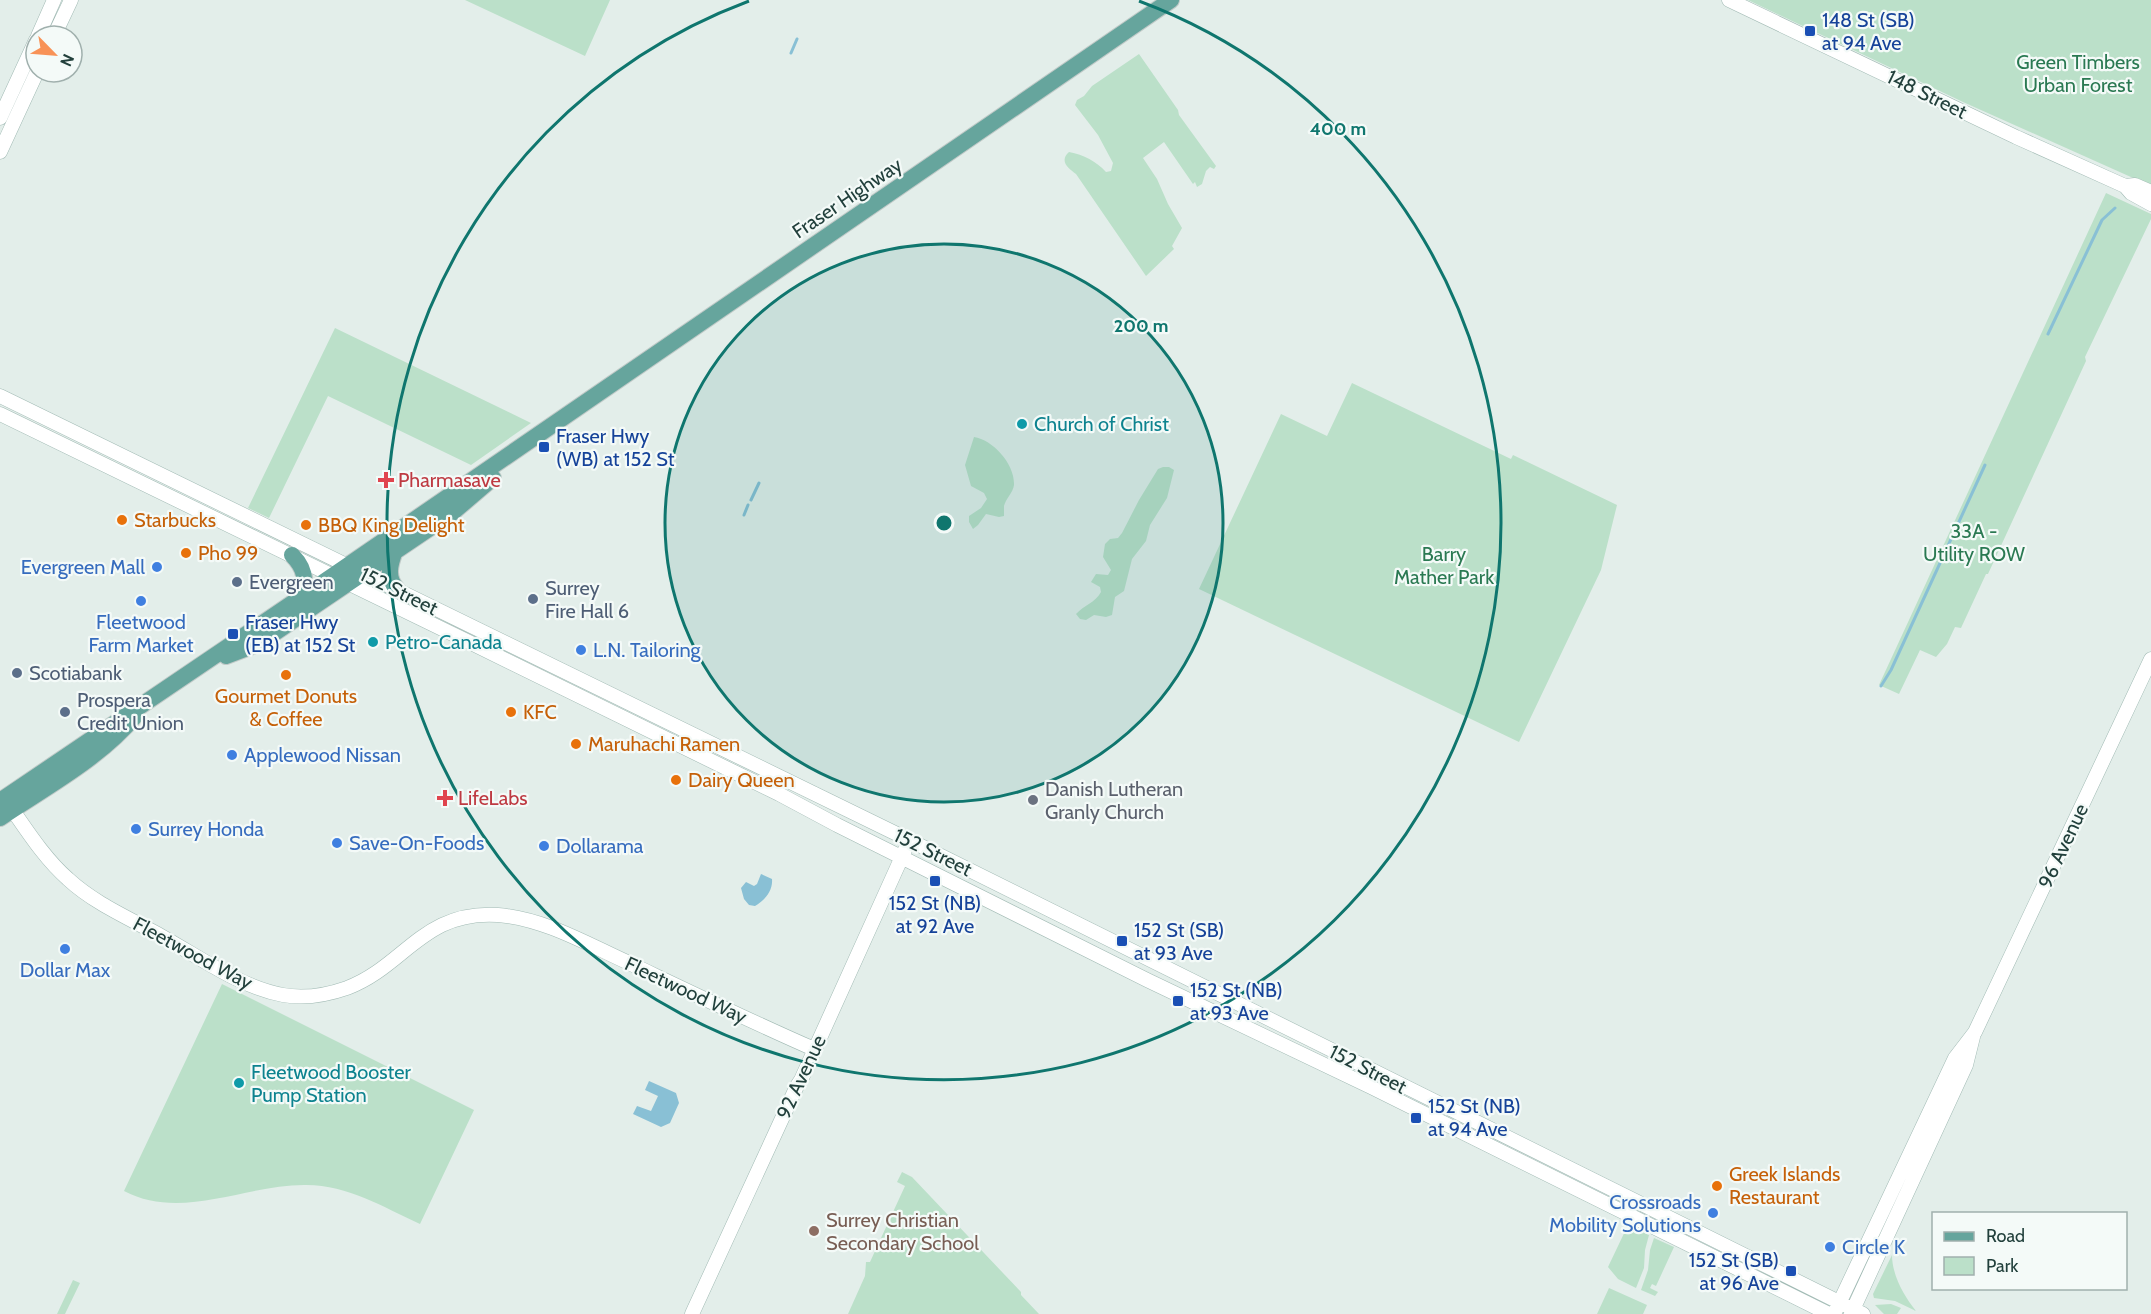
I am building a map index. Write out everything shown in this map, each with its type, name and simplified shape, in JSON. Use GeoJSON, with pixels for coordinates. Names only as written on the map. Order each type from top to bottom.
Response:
{"type":"FeatureCollection","features":[{"type":"Feature","properties":{"kind":"main road"},"geometry":{"type":"LineString","coordinates":[[43,24],[54,0]]}},
{"type":"Feature","properties":{"kind":"main road"},"geometry":{"type":"LineString","coordinates":[[59,24],[70,0]]}},
{"type":"Feature","properties":{"kind":"main road","name":"Fraser Highway"},"geometry":{"type":"LineString","coordinates":[[202,664],[255,645],[341,579],[546,430],[1171,0]]}},
{"type":"Feature","properties":{"kind":"main road","name":"148 Street"},"geometry":{"type":"LineString","coordinates":[[1729,0],[2016,137],[2125,186],[2131,193],[2151,204]]}},
{"type":"Feature","properties":{"kind":"main road"},"geometry":{"type":"LineString","coordinates":[[0,118],[24,66]]}},
{"type":"Feature","properties":{"kind":"main road"},"geometry":{"type":"LineString","coordinates":[[0,152],[31,84]]}},
{"type":"Feature","properties":{"kind":"main road","name":"148 Street"},"geometry":{"type":"LineString","coordinates":[[2125,186],[2135,185],[2151,192]]}},
{"type":"Feature","properties":{"kind":"main road","name":"152 Street"},"geometry":{"type":"LineString","coordinates":[[0,396],[909,840],[1684,1226],[1836,1308],[1856,1312]]}},
{"type":"Feature","properties":{"kind":"main road","name":"152 Street"},"geometry":{"type":"LineString","coordinates":[[0,414],[514,664],[1829,1314]]}},
{"type":"Feature","properties":{"kind":"main road","name":"Fraser Highway"},"geometry":{"type":"LineString","coordinates":[[356,569],[395,551],[452,513],[486,483],[511,465],[546,430]]}},
{"type":"Feature","properties":{"kind":"main road"},"geometry":{"type":"LineString","coordinates":[[395,551],[389,571],[392,585],[397,589]]}},
{"type":"Feature","properties":{"kind":"main road"},"geometry":{"type":"LineString","coordinates":[[292,555],[301,565],[304,573],[300,598]]}},
{"type":"Feature","properties":{"kind":"main road","name":"Fraser Highway"},"geometry":{"type":"LineString","coordinates":[[4,807],[151,698],[300,598],[341,579]]}},
{"type":"Feature","properties":{"kind":"main road"},"geometry":{"type":"LineString","coordinates":[[514,664],[521,650]]}},
{"type":"Feature","properties":{"kind":"main road","name":"96 Avenue"},"geometry":{"type":"LineString","coordinates":[[1836,1308],[1955,1058],[1974,1032],[2151,659]]}},
{"type":"Feature","properties":{"kind":"main road","name":"Fleetwood Way"},"geometry":{"type":"LineString","coordinates":[[4,807],[56,868],[87,894],[223,970],[268,991],[300,996],[340,990],[365,979],[423,935],[442,925],[476,916],[504,916],[559,930],[814,1049]]}},
{"type":"Feature","properties":{"kind":"main road","name":"92 Avenue"},"geometry":{"type":"LineString","coordinates":[[692,1314],[909,840]]}},
{"type":"Feature","properties":{"kind":"main road","name":"96 Avenue"},"geometry":{"type":"LineString","coordinates":[[1856,1312],[1966,1065],[1974,1032]]}},
{"type":"Feature","properties":{"kind":"main road"},"geometry":{"type":"LineString","coordinates":[[1667,1234],[1684,1226]]}},
{"type":"Feature","properties":{"kind":"green space"},"geometry":{"type":"Polygon","coordinates":[[[465,0],[610,0],[585,56],[465,0]]]}},
{"type":"Feature","properties":{"kind":"green space","name":"Green Timbers Urban Forest"},"geometry":{"type":"Polygon","coordinates":[[[1748,0],[2151,0],[2151,186],[1963,102],[1748,0]]]}},
{"type":"Feature","properties":{"kind":"green space"},"geometry":{"type":"Polygon","coordinates":[[[1139,54],[1216,166],[1206,171],[1202,184],[1197,187],[1164,142],[1143,158],[1157,179],[1182,228],[1172,246],[1174,249],[1146,276],[1065,161],[1069,152],[1089,159],[1106,172],[1111,171],[1113,163],[1098,135],[1075,105],[1077,100],[1084,96],[1092,86],[1139,54]]]}},
{"type":"Feature","properties":{"kind":"green space","name":"33A - Utility ROW"},"geometry":{"type":"Polygon","coordinates":[[[2106,193],[2151,214],[2151,219],[1961,628],[1955,627],[1947,644],[1936,657],[1920,650],[1899,694],[1879,685],[2106,193]]]}},
{"type":"Feature","properties":{"kind":"green space"},"geometry":{"type":"Polygon","coordinates":[[[335,328],[531,423],[471,465],[328,396],[269,518],[248,508],[335,328]]]}},
{"type":"Feature","properties":{"kind":"green space","name":"Barry Mather Park"},"geometry":{"type":"Polygon","coordinates":[[[1352,383],[1511,459],[1513,455],[1617,505],[1601,570],[1519,742],[1199,589],[1281,414],[1327,436],[1352,383]]]}},
{"type":"Feature","properties":{"kind":"green space"},"geometry":{"type":"Polygon","coordinates":[[[974,437],[988,443],[1002,454],[1011,469],[1014,485],[1004,506],[1004,516],[986,514],[973,529],[969,516],[981,508],[987,499],[984,493],[971,486],[965,465],[974,437]]]}},
{"type":"Feature","properties":{"kind":"green space"},"geometry":{"type":"Polygon","coordinates":[[[1163,467],[1174,470],[1167,498],[1150,525],[1146,541],[1132,559],[1124,591],[1115,597],[1112,615],[1106,617],[1094,615],[1086,620],[1080,619],[1076,614],[1096,599],[1101,592],[1100,587],[1091,582],[1096,574],[1108,575],[1111,570],[1103,557],[1105,544],[1110,539],[1118,538],[1122,533],[1158,469],[1163,467]]]}},
{"type":"Feature","properties":{"kind":"green space"},"geometry":{"type":"Polygon","coordinates":[[[222,984],[474,1110],[420,1224],[349,1192],[320,1186],[281,1186],[213,1199],[168,1203],[146,1199],[124,1191],[222,984]]]}},
{"type":"Feature","properties":{"kind":"green space"},"geometry":{"type":"Polygon","coordinates":[[[902,1172],[912,1177],[1039,1314],[848,1314],[865,1276],[866,1262],[870,1262],[905,1186],[897,1182],[902,1172]]]}},
{"type":"Feature","properties":{"kind":"green space"},"geometry":{"type":"Polygon","coordinates":[[[1628,1225],[1649,1235],[1644,1268],[1636,1288],[1618,1279],[1608,1267],[1628,1225]]]}},
{"type":"Feature","properties":{"kind":"green space"},"geometry":{"type":"Polygon","coordinates":[[[1654,1238],[1674,1247],[1656,1286],[1652,1284],[1650,1288],[1658,1292],[1655,1296],[1641,1290],[1648,1270],[1654,1238]]]}},
{"type":"Feature","properties":{"kind":"green space"},"geometry":{"type":"Polygon","coordinates":[[[1892,1255],[1894,1270],[1900,1285],[1916,1311],[1895,1301],[1874,1298],[1873,1294],[1892,1255]]]}},
{"type":"Feature","properties":{"kind":"green space"},"geometry":{"type":"Polygon","coordinates":[[[73,1280],[80,1283],[65,1314],[57,1314],[73,1280]]]}},
{"type":"Feature","properties":{"kind":"green space"},"geometry":{"type":"Polygon","coordinates":[[[1609,1288],[1647,1305],[1643,1314],[1597,1314],[1609,1288]]]}},
{"type":"Feature","properties":{"kind":"green space"},"geometry":{"type":"Polygon","coordinates":[[[1891,1304],[1901,1308],[1897,1314],[1884,1314],[1875,1305],[1891,1304]]]}},
{"type":"Feature","properties":{"kind":"water"},"geometry":{"type":"Polygon","coordinates":[[[761,874],[772,879],[768,895],[759,904],[749,905],[744,899],[741,888],[746,882],[754,886],[757,884],[761,874]]]}},
{"type":"Feature","properties":{"kind":"water"},"geometry":{"type":"Polygon","coordinates":[[[649,1081],[676,1093],[679,1103],[670,1123],[661,1127],[633,1114],[637,1106],[651,1111],[658,1096],[645,1090],[649,1081]]]}},
{"type":"Feature","properties":{"kind":"waterway"},"geometry":{"type":"LineString","coordinates":[[791,53],[797,39]]}},
{"type":"Feature","properties":{"kind":"waterway"},"geometry":{"type":"LineString","coordinates":[[2048,334],[2102,220],[2115,208]]}},
{"type":"Feature","properties":{"kind":"waterway"},"geometry":{"type":"LineString","coordinates":[[1881,686],[1891,670],[1985,465]]}},
{"type":"Feature","properties":{"kind":"waterway"},"geometry":{"type":"LineString","coordinates":[[751,500],[759,483]]}},
{"type":"Feature","properties":{"kind":"waterway"},"geometry":{"type":"LineString","coordinates":[[744,515],[748,505]]}},
{"type":"Feature","properties":{"kind":"place","name":"148 St (SB) at 94 Ave"},"geometry":{"type":"Point","coordinates":[1810,31]}},
{"type":"Feature","properties":{"kind":"place","name":"Church of Christ"},"geometry":{"type":"Point","coordinates":[1022,424]}},
{"type":"Feature","properties":{"kind":"place","name":"Fraser Hwy (WB) at 152 St"},"geometry":{"type":"Point","coordinates":[544,447]}},
{"type":"Feature","properties":{"kind":"place","name":"Pharmasave"},"geometry":{"type":"Point","coordinates":[386,480]}},
{"type":"Feature","properties":{"kind":"place","name":"Starbucks"},"geometry":{"type":"Point","coordinates":[122,520]}},
{"type":"Feature","properties":{"kind":"place","name":"BBQ King Delight"},"geometry":{"type":"Point","coordinates":[306,525]}},
{"type":"Feature","properties":{"kind":"place","name":"Pho 99"},"geometry":{"type":"Point","coordinates":[186,553]}},
{"type":"Feature","properties":{"kind":"place","name":"Evergreen Mall"},"geometry":{"type":"Point","coordinates":[157,567]}},
{"type":"Feature","properties":{"kind":"place","name":"Evergreen"},"geometry":{"type":"Point","coordinates":[237,582]}},
{"type":"Feature","properties":{"kind":"place","name":"Surrey Fire Hall 6"},"geometry":{"type":"Point","coordinates":[533,599]}},
{"type":"Feature","properties":{"kind":"place","name":"Fleetwood Farm Market"},"geometry":{"type":"Point","coordinates":[141,601]}},
{"type":"Feature","properties":{"kind":"place","name":"Fraser Hwy (EB) at 152 St"},"geometry":{"type":"Point","coordinates":[233,634]}},
{"type":"Feature","properties":{"kind":"place","name":"Petro-Canada"},"geometry":{"type":"Point","coordinates":[373,642]}},
{"type":"Feature","properties":{"kind":"place","name":"L.N. Tailoring"},"geometry":{"type":"Point","coordinates":[581,650]}},
{"type":"Feature","properties":{"kind":"place","name":"Scotiabank"},"geometry":{"type":"Point","coordinates":[17,673]}},
{"type":"Feature","properties":{"kind":"place","name":"Gourmet Donuts & Coffee"},"geometry":{"type":"Point","coordinates":[286,675]}},
{"type":"Feature","properties":{"kind":"place","name":"Prospera Credit Union"},"geometry":{"type":"Point","coordinates":[65,712]}},
{"type":"Feature","properties":{"kind":"place","name":"KFC"},"geometry":{"type":"Point","coordinates":[511,712]}},
{"type":"Feature","properties":{"kind":"place","name":"Maruhachi Ramen"},"geometry":{"type":"Point","coordinates":[576,744]}},
{"type":"Feature","properties":{"kind":"place","name":"Applewood Nissan"},"geometry":{"type":"Point","coordinates":[232,755]}},
{"type":"Feature","properties":{"kind":"place","name":"Dairy Queen"},"geometry":{"type":"Point","coordinates":[676,780]}},
{"type":"Feature","properties":{"kind":"place","name":"LifeLabs"},"geometry":{"type":"Point","coordinates":[445,798]}},
{"type":"Feature","properties":{"kind":"place","name":"Danish Lutheran Granly Church"},"geometry":{"type":"Point","coordinates":[1033,800]}},
{"type":"Feature","properties":{"kind":"place","name":"Surrey Honda"},"geometry":{"type":"Point","coordinates":[136,829]}},
{"type":"Feature","properties":{"kind":"place","name":"Save-On-Foods"},"geometry":{"type":"Point","coordinates":[337,843]}},
{"type":"Feature","properties":{"kind":"place","name":"Dollarama"},"geometry":{"type":"Point","coordinates":[544,846]}},
{"type":"Feature","properties":{"kind":"place","name":"152 St (NB) at 92 Ave"},"geometry":{"type":"Point","coordinates":[935,881]}},
{"type":"Feature","properties":{"kind":"place","name":"152 St (SB) at 93 Ave"},"geometry":{"type":"Point","coordinates":[1122,941]}},
{"type":"Feature","properties":{"kind":"place","name":"Dollar Max"},"geometry":{"type":"Point","coordinates":[65,949]}},
{"type":"Feature","properties":{"kind":"place","name":"152 St (NB) at 93 Ave"},"geometry":{"type":"Point","coordinates":[1178,1001]}},
{"type":"Feature","properties":{"kind":"place","name":"Fleetwood Booster Pump Station"},"geometry":{"type":"Point","coordinates":[239,1083]}},
{"type":"Feature","properties":{"kind":"place","name":"152 St (NB) at 94 Ave"},"geometry":{"type":"Point","coordinates":[1416,1118]}},
{"type":"Feature","properties":{"kind":"place","name":"Greek Islands Restaurant"},"geometry":{"type":"Point","coordinates":[1717,1186]}},
{"type":"Feature","properties":{"kind":"place","name":"Crossroads Mobility Solutions"},"geometry":{"type":"Point","coordinates":[1713,1213]}},
{"type":"Feature","properties":{"kind":"place","name":"Surrey Christian Secondary School"},"geometry":{"type":"Point","coordinates":[814,1231]}},
{"type":"Feature","properties":{"kind":"place","name":"Circle K"},"geometry":{"type":"Point","coordinates":[1830,1247]}},
{"type":"Feature","properties":{"kind":"place","name":"152 St (SB) at 96 Ave"},"geometry":{"type":"Point","coordinates":[1791,1271]}}]}
